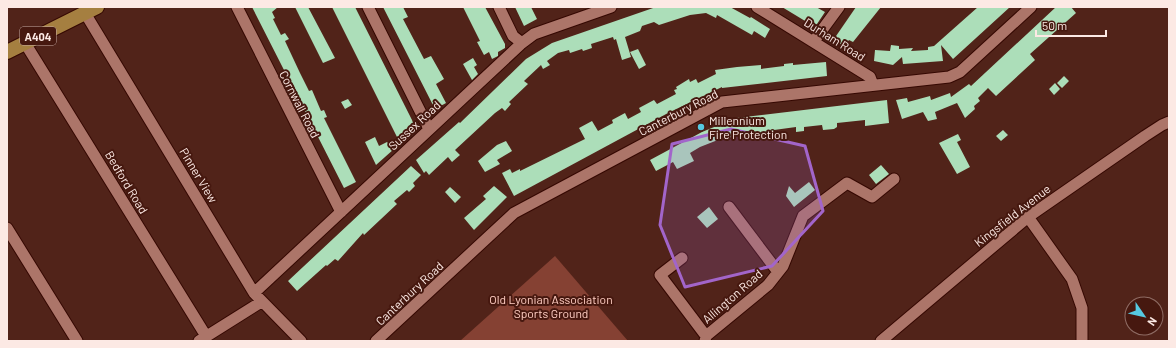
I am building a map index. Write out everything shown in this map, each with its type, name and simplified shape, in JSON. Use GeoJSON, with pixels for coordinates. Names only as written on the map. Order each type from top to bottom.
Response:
{"type":"FeatureCollection","features":[{"type":"Feature","properties":{"kind":"main road","name":"A404"},"geometry":{"type":"LineString","coordinates":[[7,52],[91,10]]}},
{"type":"Feature","properties":{"kind":"street","name":"Cornwall Road"},"geometry":{"type":"LineString","coordinates":[[236,7],[341,212]]}},
{"type":"Feature","properties":{"kind":"street"},"geometry":{"type":"LineString","coordinates":[[368,7],[429,129]]}},
{"type":"Feature","properties":{"kind":"street"},"geometry":{"type":"LineString","coordinates":[[499,7],[513,36],[522,43]]}},
{"type":"Feature","properties":{"kind":"street","name":"Sussex Road"},"geometry":{"type":"LineString","coordinates":[[254,292],[522,43],[534,34],[611,7]]}},
{"type":"Feature","properties":{"kind":"street","name":"Durham Road"},"geometry":{"type":"LineString","coordinates":[[757,7],[870,77],[873,85]]}},
{"type":"Feature","properties":{"kind":"street"},"geometry":{"type":"LineString","coordinates":[[814,41],[839,7]]}},
{"type":"Feature","properties":{"kind":"street","name":"Canterbury Road"},"geometry":{"type":"LineString","coordinates":[[376,341],[514,213],[722,102],[949,77],[960,72],[1031,7]]}},
{"type":"Feature","properties":{"kind":"street","name":"Pinner View"},"geometry":{"type":"LineString","coordinates":[[91,10],[254,292],[261,302],[301,341]]}},
{"type":"Feature","properties":{"kind":"street","name":"Bedford Road"},"geometry":{"type":"LineString","coordinates":[[26,43],[202,339]]}},
{"type":"Feature","properties":{"kind":"street","name":"Kingsfield Avenue"},"geometry":{"type":"LineString","coordinates":[[881,341],[1028,217],[1145,136],[1169,122]]}},
{"type":"Feature","properties":{"kind":"street","name":"Allington Road"},"geometry":{"type":"LineString","coordinates":[[706,338],[768,285],[778,272],[803,216],[847,183],[872,197],[894,180]]}},
{"type":"Feature","properties":{"kind":"street"},"geometry":{"type":"LineString","coordinates":[[729,207],[778,272]]}},
{"type":"Feature","properties":{"kind":"street"},"geometry":{"type":"LineString","coordinates":[[1028,217],[1072,279],[1082,308],[1082,341]]}},
{"type":"Feature","properties":{"kind":"street"},"geometry":{"type":"LineString","coordinates":[[7,228],[77,341]]}},
{"type":"Feature","properties":{"kind":"street"},"geometry":{"type":"LineString","coordinates":[[682,258],[660,275],[706,338]]}},
{"type":"Feature","properties":{"kind":"street"},"geometry":{"type":"LineString","coordinates":[[202,339],[261,302]]}},
{"type":"Feature","properties":{"kind":"highlighted area"},"geometry":{"type":"Polygon","coordinates":[[[731,129],[805,146],[823,211],[772,266],[685,287],[660,225],[672,144],[731,129]]]}},
{"type":"Feature","properties":{"kind":"green space","name":"Old Lyonian Association Sports Ground"},"geometry":{"type":"Polygon","coordinates":[[[555,256],[628,341],[460,341],[555,256]]]}},
{"type":"Feature","properties":{"kind":"building"},"geometry":{"type":"Polygon","coordinates":[[[252,7],[278,7],[272,12],[275,18],[273,19],[281,35],[285,33],[289,39],[285,41],[309,91],[312,90],[321,111],[324,110],[327,117],[324,118],[356,182],[344,188],[252,7]]]}},
{"type":"Feature","properties":{"kind":"building"},"geometry":{"type":"Polygon","coordinates":[[[295,7],[308,7],[335,58],[323,63],[295,7]]]}},
{"type":"Feature","properties":{"kind":"building"},"geometry":{"type":"Polygon","coordinates":[[[332,7],[355,7],[412,120],[416,132],[405,138],[404,136],[398,139],[332,7]]]}},
{"type":"Feature","properties":{"kind":"building"},"geometry":{"type":"Polygon","coordinates":[[[383,7],[403,7],[408,17],[403,19],[424,59],[431,56],[444,79],[436,84],[446,103],[435,109],[383,7]]]}},
{"type":"Feature","properties":{"kind":"building"},"geometry":{"type":"Polygon","coordinates":[[[463,7],[485,7],[505,44],[505,48],[498,52],[498,56],[492,59],[489,52],[484,55],[477,42],[480,41],[463,7]]]}},
{"type":"Feature","properties":{"kind":"building"},"geometry":{"type":"Polygon","coordinates":[[[515,7],[531,7],[537,19],[524,26],[515,7]]]}},
{"type":"Feature","properties":{"kind":"building"},"geometry":{"type":"Polygon","coordinates":[[[656,7],[730,7],[750,18],[751,17],[770,29],[765,38],[754,31],[752,35],[717,15],[716,18],[706,13],[690,15],[659,25],[654,22],[642,26],[640,31],[625,37],[631,57],[622,60],[616,39],[614,40],[613,37],[591,44],[592,48],[583,51],[582,49],[570,53],[569,50],[558,53],[547,61],[550,65],[543,69],[541,65],[524,81],[528,84],[509,102],[511,104],[505,111],[502,108],[495,113],[455,150],[460,155],[452,162],[448,157],[429,175],[426,171],[424,173],[416,160],[459,122],[460,123],[526,59],[552,43],[656,7]]]}},
{"type":"Feature","properties":{"kind":"building"},"geometry":{"type":"Polygon","coordinates":[[[782,7],[816,7],[825,12],[815,27],[782,7]]]}},
{"type":"Feature","properties":{"kind":"building"},"geometry":{"type":"Polygon","coordinates":[[[856,7],[881,7],[853,42],[849,40],[844,47],[834,39],[856,7]]]}},
{"type":"Feature","properties":{"kind":"building"},"geometry":{"type":"Polygon","coordinates":[[[978,7],[1010,7],[953,59],[941,45],[943,61],[903,64],[902,57],[893,65],[874,61],[875,50],[890,51],[891,45],[899,46],[899,49],[913,48],[911,51],[928,50],[928,47],[934,46],[978,7]]]}},
{"type":"Feature","properties":{"kind":"building"},"geometry":{"type":"Polygon","coordinates":[[[1056,7],[1071,7],[1076,13],[1030,54],[1035,60],[996,96],[988,88],[978,98],[980,101],[974,106],[975,109],[965,118],[957,103],[935,112],[937,119],[928,121],[923,112],[902,119],[896,100],[907,98],[908,102],[930,96],[931,100],[950,93],[951,97],[969,84],[971,86],[1056,7]]]}},
{"type":"Feature","properties":{"kind":"building"},"geometry":{"type":"Polygon","coordinates":[[[638,49],[646,65],[639,69],[630,52],[638,49]]]}},
{"type":"Feature","properties":{"kind":"building"},"geometry":{"type":"Polygon","coordinates":[[[473,58],[477,65],[474,67],[478,74],[472,80],[463,64],[473,58]]]}},
{"type":"Feature","properties":{"kind":"building"},"geometry":{"type":"Polygon","coordinates":[[[826,62],[827,76],[722,87],[668,113],[514,196],[502,173],[510,169],[512,173],[520,169],[520,171],[585,139],[579,128],[592,121],[598,131],[613,123],[612,120],[625,113],[628,119],[641,112],[639,108],[654,100],[657,104],[676,94],[674,90],[677,89],[676,87],[689,79],[690,82],[696,79],[698,83],[716,74],[715,70],[761,65],[761,69],[784,66],[784,64],[793,63],[793,65],[826,62]]]}},
{"type":"Feature","properties":{"kind":"building"},"geometry":{"type":"Polygon","coordinates":[[[1064,76],[1069,81],[1062,88],[1057,83],[1064,76]]]}},
{"type":"Feature","properties":{"kind":"building"},"geometry":{"type":"Polygon","coordinates":[[[1055,83],[1060,89],[1054,95],[1049,89],[1055,83]]]}},
{"type":"Feature","properties":{"kind":"building"},"geometry":{"type":"Polygon","coordinates":[[[348,99],[352,105],[345,109],[341,102],[348,99]]]}},
{"type":"Feature","properties":{"kind":"building"},"geometry":{"type":"Polygon","coordinates":[[[887,100],[889,123],[865,126],[865,120],[837,123],[837,127],[834,129],[823,130],[822,125],[804,127],[804,131],[796,132],[796,127],[774,130],[774,134],[755,137],[754,130],[736,133],[736,136],[729,138],[728,136],[700,147],[690,153],[694,161],[677,169],[673,162],[656,171],[650,160],[702,132],[736,118],[887,100]]]}},
{"type":"Feature","properties":{"kind":"building"},"geometry":{"type":"Polygon","coordinates":[[[1003,130],[1008,135],[1001,141],[996,136],[1003,130]]]}},
{"type":"Feature","properties":{"kind":"building"},"geometry":{"type":"Polygon","coordinates":[[[958,134],[961,140],[957,142],[970,167],[957,174],[939,143],[958,134]]]}},
{"type":"Feature","properties":{"kind":"building"},"geometry":{"type":"Polygon","coordinates":[[[375,137],[379,146],[387,142],[394,149],[376,165],[365,142],[375,137]]]}},
{"type":"Feature","properties":{"kind":"building"},"geometry":{"type":"Polygon","coordinates":[[[506,141],[512,151],[497,160],[500,164],[485,172],[478,161],[497,145],[506,141]]]}},
{"type":"Feature","properties":{"kind":"building"},"geometry":{"type":"Polygon","coordinates":[[[881,165],[889,174],[876,184],[869,175],[881,165]]]}},
{"type":"Feature","properties":{"kind":"building"},"geometry":{"type":"Polygon","coordinates":[[[411,166],[421,175],[413,183],[415,186],[409,192],[407,190],[394,201],[397,204],[364,235],[363,233],[338,261],[335,259],[327,266],[326,265],[297,291],[288,281],[411,166]]]}},
{"type":"Feature","properties":{"kind":"building"},"geometry":{"type":"Polygon","coordinates":[[[809,182],[815,190],[794,207],[786,196],[789,186],[795,193],[809,182]]]}},
{"type":"Feature","properties":{"kind":"building"},"geometry":{"type":"Polygon","coordinates":[[[494,186],[507,197],[474,230],[464,218],[486,199],[483,196],[494,186]]]}},
{"type":"Feature","properties":{"kind":"building"},"geometry":{"type":"Polygon","coordinates":[[[450,187],[461,197],[455,203],[445,192],[450,187]]]}},
{"type":"Feature","properties":{"kind":"building"},"geometry":{"type":"Polygon","coordinates":[[[709,207],[718,219],[707,228],[697,217],[709,207]]]}},
{"type":"Feature","properties":{"kind":"place","name":"Millennium Fire Protection"},"geometry":{"type":"Point","coordinates":[701,127]}}]}
